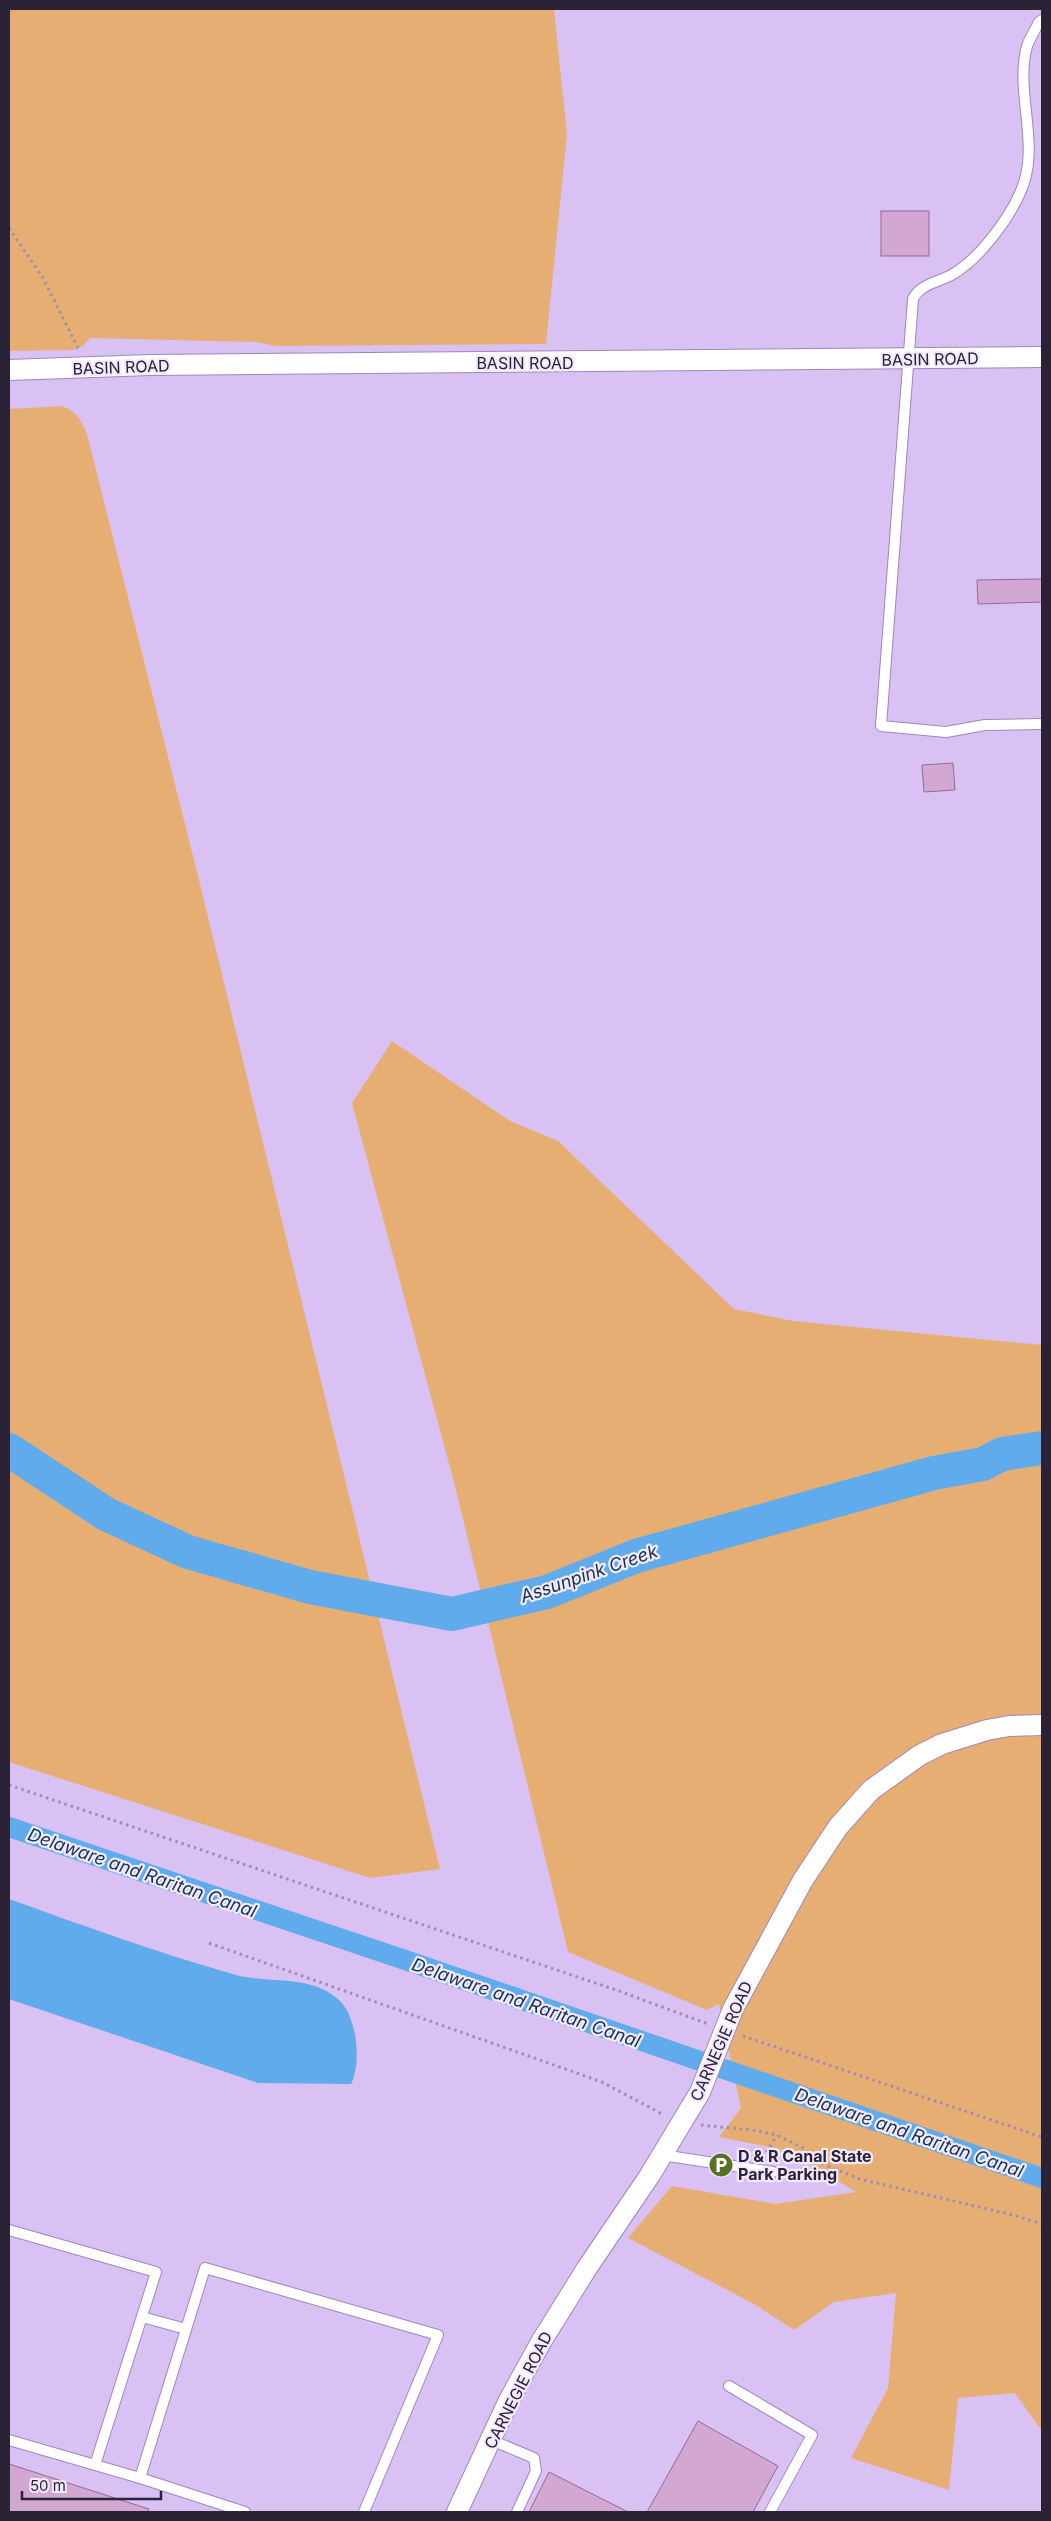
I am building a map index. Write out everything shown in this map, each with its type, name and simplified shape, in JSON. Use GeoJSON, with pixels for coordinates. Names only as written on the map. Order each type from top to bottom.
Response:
{"type":"FeatureCollection","features":[{"type":"Feature","properties":{"kind":"street","name":"BASIN ROAD"},"geometry":{"type":"LineString","coordinates":[[9,370],[150,365],[909,360],[1042,357]]}},
{"type":"Feature","properties":{"kind":"street","name":"CARNEGIE ROAD"},"geometry":{"type":"LineString","coordinates":[[457,2512],[541,2342],[586,2268],[662,2155],[700,2092],[718,2053],[733,2009],[803,1880],[838,1827],[871,1790],[920,1755],[942,1744],[987,1730],[1009,1726],[1042,1725]]}},
{"type":"Feature","properties":{"kind":"lane"},"geometry":{"type":"LineString","coordinates":[[1042,20],[1039,22],[1027,47],[1024,77],[1028,126],[1028,170],[1021,192],[1005,221],[974,257],[953,274],[917,291],[913,299],[881,726],[946,732],[985,724],[1042,724]]}},
{"type":"Feature","properties":{"kind":"lane"},"geometry":{"type":"LineString","coordinates":[[662,2155],[773,2172]]}},
{"type":"Feature","properties":{"kind":"lane"},"geometry":{"type":"LineString","coordinates":[[9,2230],[156,2272],[95,2465]]}},
{"type":"Feature","properties":{"kind":"lane"},"geometry":{"type":"LineString","coordinates":[[140,2478],[205,2268],[438,2335],[364,2512]]}},
{"type":"Feature","properties":{"kind":"lane"},"geometry":{"type":"LineString","coordinates":[[142,2316],[186,2329]]}},
{"type":"Feature","properties":{"kind":"lane"},"geometry":{"type":"LineString","coordinates":[[729,2386],[812,2436],[770,2512]]}},
{"type":"Feature","properties":{"kind":"lane"},"geometry":{"type":"LineString","coordinates":[[9,2440],[140,2478],[245,2512]]}},
{"type":"Feature","properties":{"kind":"lane"},"geometry":{"type":"LineString","coordinates":[[491,2440],[534,2458],[536,2471],[517,2512]]}},
{"type":"Feature","properties":{"kind":"path"},"geometry":{"type":"LineString","coordinates":[[9,228],[43,278],[89,368]]}},
{"type":"Feature","properties":{"kind":"path"},"geometry":{"type":"LineString","coordinates":[[9,1785],[619,1991],[726,2030],[1042,2137]]}},
{"type":"Feature","properties":{"kind":"path"},"geometry":{"type":"LineString","coordinates":[[209,1943],[602,2082],[680,2123],[751,2130],[777,2135],[803,2148],[823,2164],[860,2179],[994,2210],[1042,2224]]}},
{"type":"Feature","properties":{"kind":"path"},"geometry":{"type":"LineString","coordinates":[[755,2169],[777,2135]]}},
{"type":"Feature","properties":{"kind":"shaded area"},"geometry":{"type":"Polygon","coordinates":[[[9,9],[554,9],[567,135],[546,344],[277,346],[256,342],[90,338],[83,346],[74,350],[9,351],[9,9]]]}},
{"type":"Feature","properties":{"kind":"shaded area"},"geometry":{"type":"Polygon","coordinates":[[[62,406],[78,417],[87,434],[198,876],[440,1869],[370,1878],[9,1762],[9,409],[62,406]]]}},
{"type":"Feature","properties":{"kind":"shaded area"},"geometry":{"type":"Polygon","coordinates":[[[392,1041],[510,1121],[558,1141],[734,1309],[793,1321],[1042,1345],[1042,2431],[1015,2393],[958,2398],[949,2490],[851,2458],[888,2388],[896,2293],[834,2302],[794,2330],[754,2304],[628,2238],[672,2186],[775,2204],[856,2192],[789,2151],[719,2137],[741,2108],[719,2004],[707,2010],[568,1952],[455,1486],[352,1103],[392,1041]]]}},
{"type":"Feature","properties":{"kind":"water"},"geometry":{"type":"Polygon","coordinates":[[[9,1899],[207,1967],[249,1978],[302,1983],[327,1991],[344,2006],[350,2016],[353,2027],[357,2052],[351,2084],[258,2083],[9,1999],[9,1899]]]}},
{"type":"Feature","properties":{"kind":"building"},"geometry":{"type":"Polygon","coordinates":[[[881,211],[929,211],[929,256],[881,256],[881,211]]]}},
{"type":"Feature","properties":{"kind":"building"},"geometry":{"type":"Polygon","coordinates":[[[1042,579],[1042,602],[978,604],[977,580],[1042,579]]]}},
{"type":"Feature","properties":{"kind":"building"},"geometry":{"type":"Polygon","coordinates":[[[953,763],[955,790],[924,792],[922,765],[953,763]]]}},
{"type":"Feature","properties":{"kind":"building"},"geometry":{"type":"Polygon","coordinates":[[[698,2421],[778,2466],[753,2512],[647,2512],[698,2421]]]}},
{"type":"Feature","properties":{"kind":"building"},"geometry":{"type":"Polygon","coordinates":[[[9,2464],[149,2509],[148,2512],[9,2512],[9,2464]]]}},
{"type":"Feature","properties":{"kind":"building"},"geometry":{"type":"Polygon","coordinates":[[[549,2472],[628,2512],[529,2512],[549,2472]]]}},
{"type":"Feature","properties":{"kind":"waterway","name":"Assunpink Creek"},"geometry":{"type":"LineString","coordinates":[[9,1450],[106,1514],[188,1552],[310,1587],[452,1614],[547,1592],[636,1556],[934,1473],[983,1464],[1002,1454],[1042,1448]]}},
{"type":"Feature","properties":{"kind":"waterway","name":"Delaware and Raritan Canal"},"geometry":{"type":"LineString","coordinates":[[9,1827],[414,1963],[1042,2178]]}},
{"type":"Feature","properties":{"kind":"place","name":"D & R Canal State Park Parking"},"geometry":{"type":"Point","coordinates":[721,2165]}}]}
